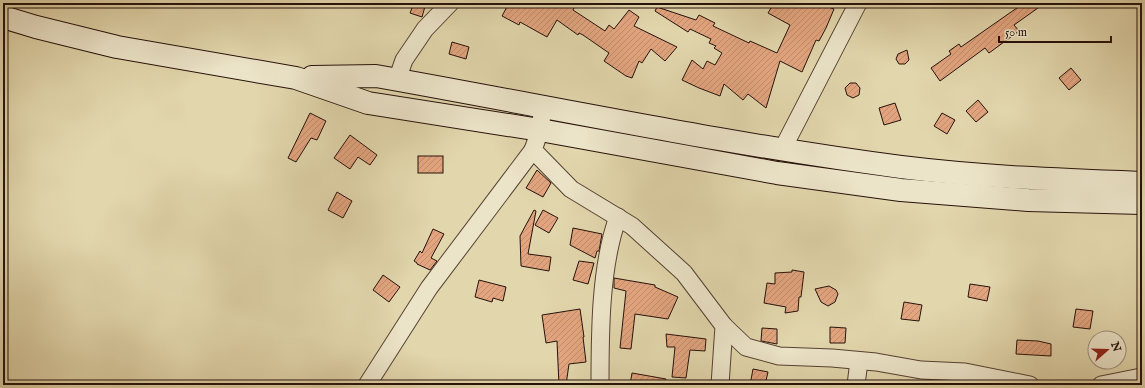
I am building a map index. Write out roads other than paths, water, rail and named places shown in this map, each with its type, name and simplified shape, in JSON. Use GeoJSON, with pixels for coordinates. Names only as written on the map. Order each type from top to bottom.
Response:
{"type":"FeatureCollection","features":[{"type":"Feature","properties":{"kind":"main road"},"geometry":{"type":"LineString","coordinates":[[3,17],[36,27],[117,47],[296,78],[368,103],[540,130],[777,173],[901,190],[1028,200],[1142,204]]}},
{"type":"Feature","properties":{"kind":"main road"},"geometry":{"type":"LineString","coordinates":[[296,78],[376,76],[782,150],[903,167],[1022,178],[1142,182]]}},
{"type":"Feature","properties":{"kind":"street"},"geometry":{"type":"LineString","coordinates":[[397,80],[404,60],[425,28],[450,3]]}},
{"type":"Feature","properties":{"kind":"street"},"geometry":{"type":"LineString","coordinates":[[782,150],[858,3]]}},
{"type":"Feature","properties":{"kind":"street"},"geometry":{"type":"LineString","coordinates":[[367,385],[429,288],[533,150],[540,130],[543,106]]}},
{"type":"Feature","properties":{"kind":"street"},"geometry":{"type":"LineString","coordinates":[[533,150],[571,189],[632,226],[684,273],[724,326],[746,347],[779,356],[859,360],[921,370],[965,372],[1030,385]]}},
{"type":"Feature","properties":{"kind":"street"},"geometry":{"type":"LineString","coordinates":[[600,385],[600,342],[605,277],[612,232],[618,217]]}},
{"type":"Feature","properties":{"kind":"street"},"geometry":{"type":"LineString","coordinates":[[720,385],[724,326]]}},
{"type":"Feature","properties":{"kind":"street"},"geometry":{"type":"LineString","coordinates":[[856,385],[859,360]]}},
{"type":"Feature","properties":{"kind":"street"},"geometry":{"type":"LineString","coordinates":[[1101,385],[1141,379]]}}]}
